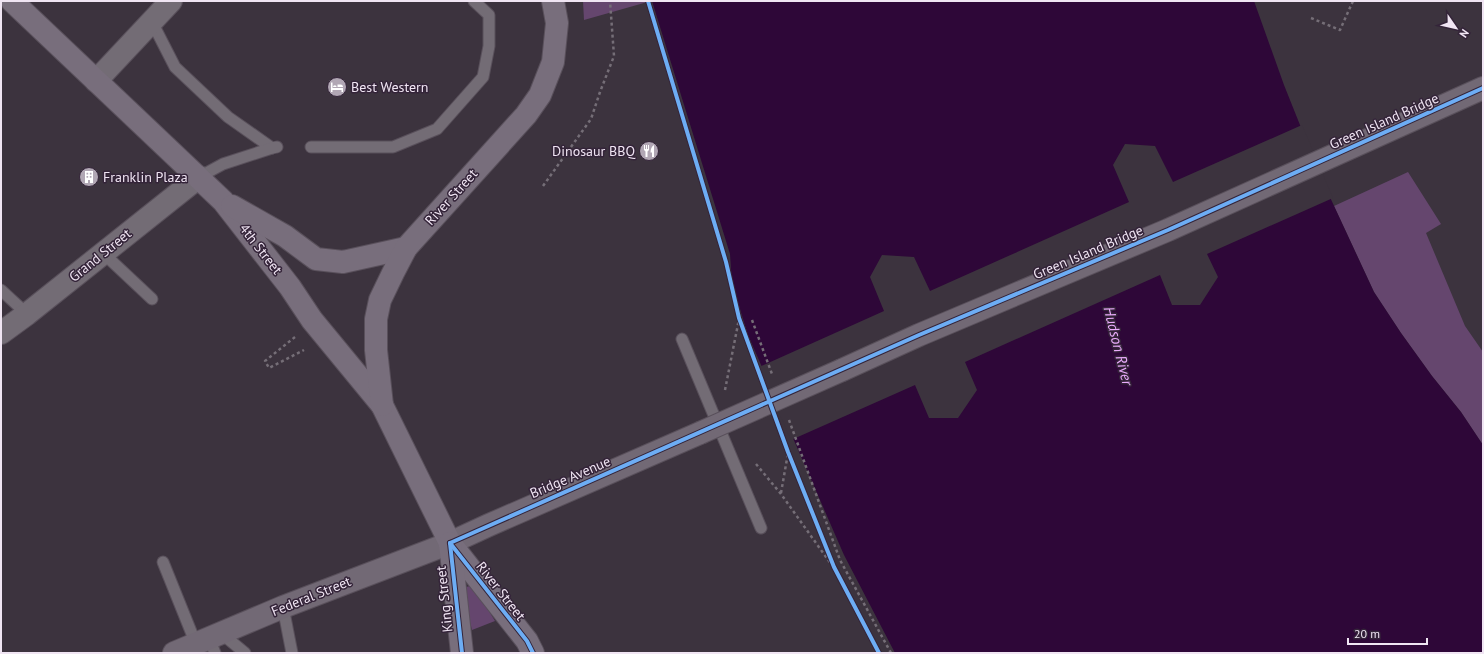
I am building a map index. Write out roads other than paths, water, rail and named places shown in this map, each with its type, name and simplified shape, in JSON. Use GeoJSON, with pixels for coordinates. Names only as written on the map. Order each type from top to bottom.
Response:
{"type":"FeatureCollection","features":[{"type":"Feature","properties":{"kind":"main road","name":"4th Street"},"geometry":{"type":"LineString","coordinates":[[12,1],[223,201],[290,287],[312,320],[382,405],[450,543]]}},
{"type":"Feature","properties":{"kind":"main road","name":"River Street"},"geometry":{"type":"LineString","coordinates":[[382,405],[376,350],[376,319],[380,300],[406,248],[526,115],[540,95],[553,62],[557,23],[553,1]]}},
{"type":"Feature","properties":{"kind":"main road"},"geometry":{"type":"LineString","coordinates":[[223,201],[286,236],[316,259],[343,262],[406,248]]}},
{"type":"Feature","properties":{"kind":"main road","name":"River Street"},"geometry":{"type":"LineString","coordinates":[[450,543],[527,641],[533,653]]}},
{"type":"Feature","properties":{"kind":"main road","name":"King Street"},"geometry":{"type":"LineString","coordinates":[[450,543],[462,653]]}},
{"type":"Feature","properties":{"kind":"street"},"geometry":{"type":"LineString","coordinates":[[96,82],[171,1]]}},
{"type":"Feature","properties":{"kind":"street","name":"Green Island Bridge"},"geometry":{"type":"LineString","coordinates":[[700,433],[919,335],[1168,230],[1483,88]]}},
{"type":"Feature","properties":{"kind":"street","name":"Grand Street"},"geometry":{"type":"LineString","coordinates":[[1,333],[27,314],[198,177]]}},
{"type":"Feature","properties":{"kind":"street","name":"Bridge Avenue"},"geometry":{"type":"LineString","coordinates":[[450,543],[700,433]]}},
{"type":"Feature","properties":{"kind":"street","name":"Federal Street"},"geometry":{"type":"LineString","coordinates":[[174,653],[210,642],[283,607],[450,543]]}},
{"type":"Feature","properties":{"kind":"lane"},"geometry":{"type":"LineString","coordinates":[[311,147],[393,147],[437,129],[482,77],[489,46],[488,15],[474,1]]}},
{"type":"Feature","properties":{"kind":"lane"},"geometry":{"type":"LineString","coordinates":[[152,22],[175,67],[228,117],[275,148],[223,164],[198,177]]}},
{"type":"Feature","properties":{"kind":"lane"},"geometry":{"type":"LineString","coordinates":[[103,253],[152,299]]}},
{"type":"Feature","properties":{"kind":"lane"},"geometry":{"type":"LineString","coordinates":[[1,290],[27,314]]}},
{"type":"Feature","properties":{"kind":"lane"},"geometry":{"type":"LineString","coordinates":[[682,338],[761,528]]}},
{"type":"Feature","properties":{"kind":"lane"},"geometry":{"type":"LineString","coordinates":[[163,562],[210,642],[245,653]]}},
{"type":"Feature","properties":{"kind":"lane"},"geometry":{"type":"LineString","coordinates":[[283,607],[292,653]]}},
{"type":"Feature","properties":{"kind":"water","name":"Hudson River"},"geometry":{"type":"Polygon","coordinates":[[[652,1],[1254,1],[1284,85],[1322,180],[1374,292],[1401,333],[1432,376],[1461,412],[1483,445],[1483,653],[895,653],[844,555],[748,335],[732,283],[730,254],[652,1]]]}},
{"type":"Feature","properties":{"kind":"place","name":"Best Western"},"geometry":{"type":"Point","coordinates":[337,87]}},
{"type":"Feature","properties":{"kind":"place","name":"Dinosaur BBQ"},"geometry":{"type":"Point","coordinates":[649,151]}},
{"type":"Feature","properties":{"kind":"place","name":"Franklin Plaza"},"geometry":{"type":"Point","coordinates":[89,177]}}]}
